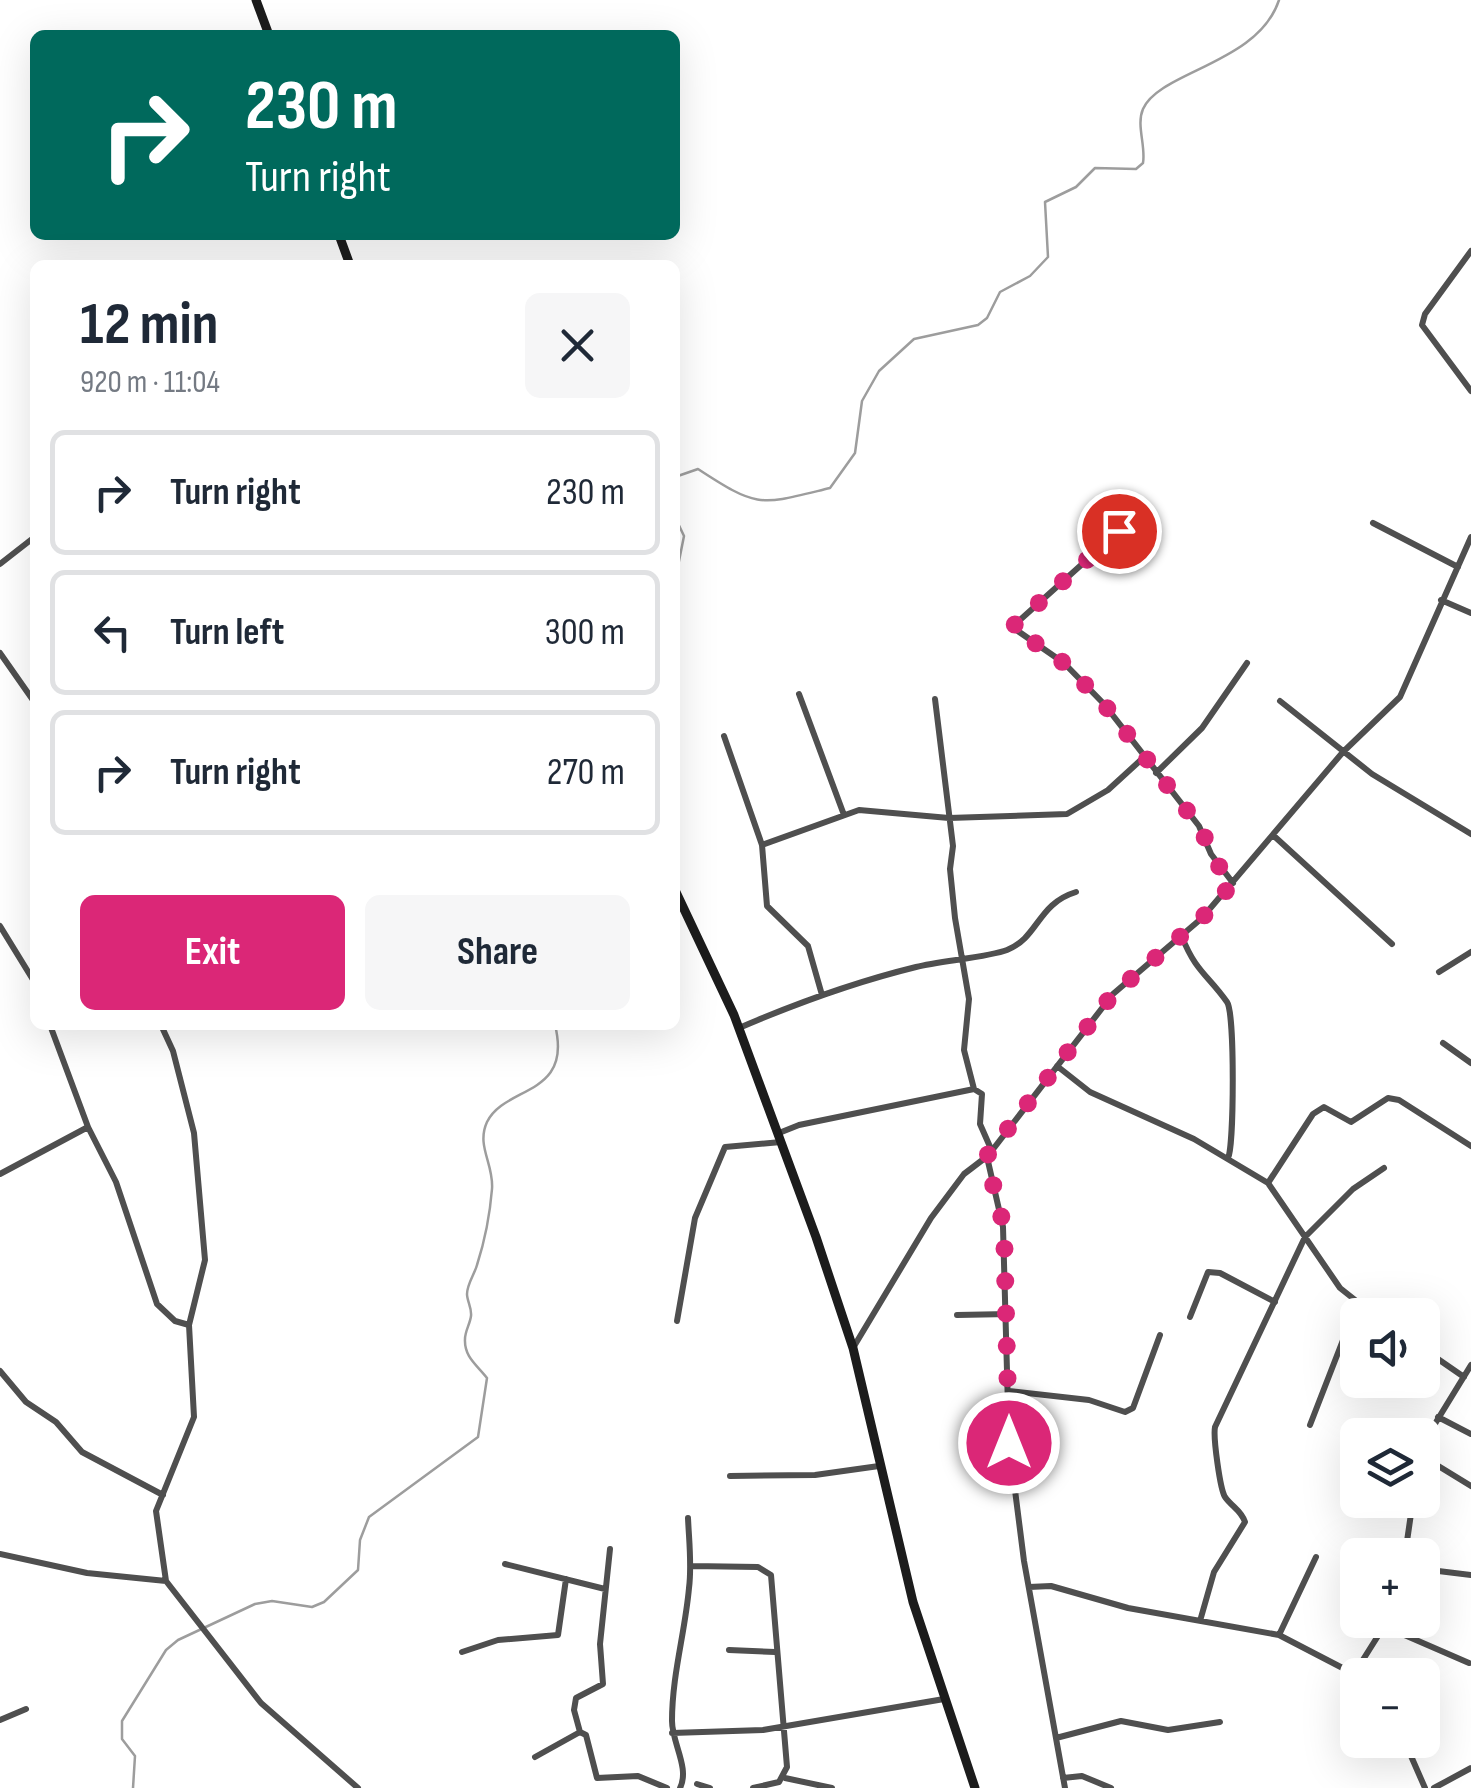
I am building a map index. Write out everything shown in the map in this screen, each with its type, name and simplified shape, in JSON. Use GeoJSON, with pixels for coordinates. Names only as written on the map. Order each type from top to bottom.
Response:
{"type":"FeatureCollection","features":[{"type":"Feature","properties":{"kind":"main road"},"geometry":{"type":"LineString","coordinates":[[256,0],[267,30]]}},
{"type":"Feature","properties":{"kind":"main road"},"geometry":{"type":"LineString","coordinates":[[680,901],[740,1028],[853,1348],[913,1602],[975,1788]]}},
{"type":"Feature","properties":{"kind":"street"},"geometry":{"type":"LineString","coordinates":[[1471,251],[1425,314],[1422,325],[1471,391]]}},
{"type":"Feature","properties":{"kind":"street"},"geometry":{"type":"LineString","coordinates":[[1373,523],[1458,566]]}},
{"type":"Feature","properties":{"kind":"street"},"geometry":{"type":"LineString","coordinates":[[1119,531],[1012,627],[1082,678],[1199,826],[1220,868],[1233,883]]}},
{"type":"Feature","properties":{"kind":"street"},"geometry":{"type":"LineString","coordinates":[[853,1348],[932,1218],[964,1174],[986,1157],[1113,994],[1182,936],[1233,883],[1343,752],[1400,696],[1471,538]]}},
{"type":"Feature","properties":{"kind":"street"},"geometry":{"type":"LineString","coordinates":[[0,564],[30,541]]}},
{"type":"Feature","properties":{"kind":"street"},"geometry":{"type":"LineString","coordinates":[[1441,600],[1471,613]]}},
{"type":"Feature","properties":{"kind":"street"},"geometry":{"type":"LineString","coordinates":[[0,653],[30,696]]}},
{"type":"Feature","properties":{"kind":"street"},"geometry":{"type":"LineString","coordinates":[[1156,773],[1217,710],[1247,663]]}},
{"type":"Feature","properties":{"kind":"street"},"geometry":{"type":"LineString","coordinates":[[799,694],[844,816]]}},
{"type":"Feature","properties":{"kind":"street"},"geometry":{"type":"LineString","coordinates":[[935,699],[950,818],[960,956],[969,999],[964,1050],[974,1089]]}},
{"type":"Feature","properties":{"kind":"street"},"geometry":{"type":"LineString","coordinates":[[1280,701],[1343,752],[1471,834]]}},
{"type":"Feature","properties":{"kind":"street"},"geometry":{"type":"LineString","coordinates":[[724,736],[762,845],[767,906],[808,946],[822,995]]}},
{"type":"Feature","properties":{"kind":"street"},"geometry":{"type":"LineString","coordinates":[[762,845],[873,809],[950,818],[1067,814],[1108,790],[1143,758]]}},
{"type":"Feature","properties":{"kind":"street"},"geometry":{"type":"LineString","coordinates":[[1274,836],[1392,944]]}},
{"type":"Feature","properties":{"kind":"street"},"geometry":{"type":"LineString","coordinates":[[740,1028],[822,995],[960,956],[1001,952],[1016,946],[1056,898],[1076,892]]}},
{"type":"Feature","properties":{"kind":"street"},"geometry":{"type":"LineString","coordinates":[[0,926],[30,976]]}},
{"type":"Feature","properties":{"kind":"street"},"geometry":{"type":"LineString","coordinates":[[1182,936],[1196,969],[1230,1006],[1234,1073],[1230,1114],[1233,1144],[1228,1158]]}},
{"type":"Feature","properties":{"kind":"street"},"geometry":{"type":"LineString","coordinates":[[1439,972],[1471,952]]}},
{"type":"Feature","properties":{"kind":"street"},"geometry":{"type":"LineString","coordinates":[[52,1030],[88,1127],[116,1182],[157,1304],[175,1320],[189,1325]]}},
{"type":"Feature","properties":{"kind":"street"},"geometry":{"type":"LineString","coordinates":[[162,1030],[178,1069],[196,1153],[205,1260],[189,1325],[194,1417],[156,1511],[166,1582],[261,1703],[358,1788]]}},
{"type":"Feature","properties":{"kind":"street"},"geometry":{"type":"LineString","coordinates":[[1443,1042],[1471,1063]]}},
{"type":"Feature","properties":{"kind":"street"},"geometry":{"type":"LineString","coordinates":[[1057,1066],[1090,1092],[1228,1158],[1268,1183],[1351,1298]]}},
{"type":"Feature","properties":{"kind":"street"},"geometry":{"type":"LineString","coordinates":[[676,1321],[695,1218],[725,1147],[781,1138],[813,1122],[974,1089],[982,1094],[980,1124],[991,1149]]}},
{"type":"Feature","properties":{"kind":"street"},"geometry":{"type":"LineString","coordinates":[[1268,1183],[1313,1114],[1324,1107],[1351,1122],[1388,1098],[1399,1100],[1471,1146]]}},
{"type":"Feature","properties":{"kind":"street"},"geometry":{"type":"LineString","coordinates":[[0,1174],[88,1127]]}},
{"type":"Feature","properties":{"kind":"street"},"geometry":{"type":"LineString","coordinates":[[986,1157],[1004,1227],[1009,1443],[1062,1784],[1082,1776],[1111,1788]]}},
{"type":"Feature","properties":{"kind":"street"},"geometry":{"type":"LineString","coordinates":[[1200,1621],[1214,1572],[1245,1522],[1222,1494],[1213,1436],[1304,1237],[1353,1188],[1384,1168]]}},
{"type":"Feature","properties":{"kind":"street"},"geometry":{"type":"LineString","coordinates":[[1190,1317],[1208,1272],[1220,1273],[1275,1302]]}},
{"type":"Feature","properties":{"kind":"street"},"geometry":{"type":"LineString","coordinates":[[957,1315],[1009,1314]]}},
{"type":"Feature","properties":{"kind":"street"},"geometry":{"type":"LineString","coordinates":[[1009,1391],[1089,1400],[1124,1412],[1133,1408],[1160,1335]]}},
{"type":"Feature","properties":{"kind":"street"},"geometry":{"type":"LineString","coordinates":[[1310,1424],[1340,1347]]}},
{"type":"Feature","properties":{"kind":"street"},"geometry":{"type":"LineString","coordinates":[[1440,1360],[1464,1377]]}},
{"type":"Feature","properties":{"kind":"street"},"geometry":{"type":"LineString","coordinates":[[1471,1366],[1438,1417],[1471,1434]]}},
{"type":"Feature","properties":{"kind":"street"},"geometry":{"type":"LineString","coordinates":[[0,1371],[26,1402],[56,1422],[82,1452],[163,1495]]}},
{"type":"Feature","properties":{"kind":"street"},"geometry":{"type":"LineString","coordinates":[[730,1476],[816,1475],[880,1466]]}},
{"type":"Feature","properties":{"kind":"street"},"geometry":{"type":"LineString","coordinates":[[1440,1467],[1471,1486]]}},
{"type":"Feature","properties":{"kind":"street"},"geometry":{"type":"LineString","coordinates":[[680,1788],[684,1776],[672,1733],[677,1646],[691,1566],[688,1518]]}},
{"type":"Feature","properties":{"kind":"street"},"geometry":{"type":"LineString","coordinates":[[610,1549],[600,1644],[603,1684],[576,1698],[574,1710],[580,1732],[586,1735],[597,1778],[638,1776],[667,1788]]}},
{"type":"Feature","properties":{"kind":"street"},"geometry":{"type":"LineString","coordinates":[[0,1554],[86,1572],[166,1582]]}},
{"type":"Feature","properties":{"kind":"street"},"geometry":{"type":"LineString","coordinates":[[1279,1636],[1316,1557]]}},
{"type":"Feature","properties":{"kind":"street"},"geometry":{"type":"LineString","coordinates":[[505,1564],[605,1590]]}},
{"type":"Feature","properties":{"kind":"street"},"geometry":{"type":"LineString","coordinates":[[691,1566],[766,1569],[774,1588],[785,1778]]}},
{"type":"Feature","properties":{"kind":"street"},"geometry":{"type":"LineString","coordinates":[[1440,1571],[1471,1575]]}},
{"type":"Feature","properties":{"kind":"street"},"geometry":{"type":"LineString","coordinates":[[462,1652],[498,1640],[558,1635],[566,1580]]}},
{"type":"Feature","properties":{"kind":"street"},"geometry":{"type":"LineString","coordinates":[[1029,1587],[1052,1586],[1128,1608],[1279,1636],[1340,1667]]}},
{"type":"Feature","properties":{"kind":"street"},"geometry":{"type":"LineString","coordinates":[[1418,1638],[1469,1663]]}},
{"type":"Feature","properties":{"kind":"street"},"geometry":{"type":"LineString","coordinates":[[729,1650],[775,1652]]}},
{"type":"Feature","properties":{"kind":"street"},"geometry":{"type":"LineString","coordinates":[[672,1733],[742,1732],[944,1699]]}},
{"type":"Feature","properties":{"kind":"street"},"geometry":{"type":"LineString","coordinates":[[0,1720],[26,1709]]}},
{"type":"Feature","properties":{"kind":"street"},"geometry":{"type":"LineString","coordinates":[[1056,1738],[1120,1721],[1168,1730],[1220,1722]]}},
{"type":"Feature","properties":{"kind":"street"},"geometry":{"type":"LineString","coordinates":[[535,1757],[580,1732]]}},
{"type":"Feature","properties":{"kind":"street"},"geometry":{"type":"LineString","coordinates":[[1412,1758],[1426,1788]]}},
{"type":"Feature","properties":{"kind":"street"},"geometry":{"type":"LineString","coordinates":[[1434,1788],[1471,1768]]}},
{"type":"Feature","properties":{"kind":"street"},"geometry":{"type":"LineString","coordinates":[[753,1788],[785,1778],[832,1788]]}},
{"type":"Feature","properties":{"kind":"street"},"geometry":{"type":"LineString","coordinates":[[697,1784],[710,1788]]}},
{"type":"Feature","properties":{"kind":"waterway"},"geometry":{"type":"LineString","coordinates":[[680,475],[698,469],[735,491],[761,500],[830,488],[855,453],[862,401],[879,371],[914,339],[978,325],[987,318],[1000,292],[1030,276],[1048,257],[1045,202],[1076,187],[1095,168],[1136,169],[1143,163],[1141,115],[1153,96],[1251,39],[1268,22],[1279,0]]}},
{"type":"Feature","properties":{"kind":"waterway"},"geometry":{"type":"LineString","coordinates":[[680,528],[684,536],[680,556]]}},
{"type":"Feature","properties":{"kind":"waterway"},"geometry":{"type":"LineString","coordinates":[[133,1788],[135,1756],[122,1739],[122,1721],[166,1650],[178,1640],[255,1604],[272,1601],[312,1607],[324,1602],[358,1570],[360,1540],[369,1517],[478,1437],[487,1378],[469,1356],[465,1339],[471,1316],[467,1290],[482,1246],[492,1189],[484,1131],[496,1110],[546,1078],[558,1048],[556,1030]]}},
{"type":"Feature","properties":{"kind":"route"},"geometry":{"type":"LineString","coordinates":[[1009,1443],[1004,1227],[988,1178],[986,1157],[1113,994],[1202,918],[1233,883],[1211,854],[1199,826],[1082,678],[1016,634],[1012,627],[1015,620],[1119,531]]}}]}
